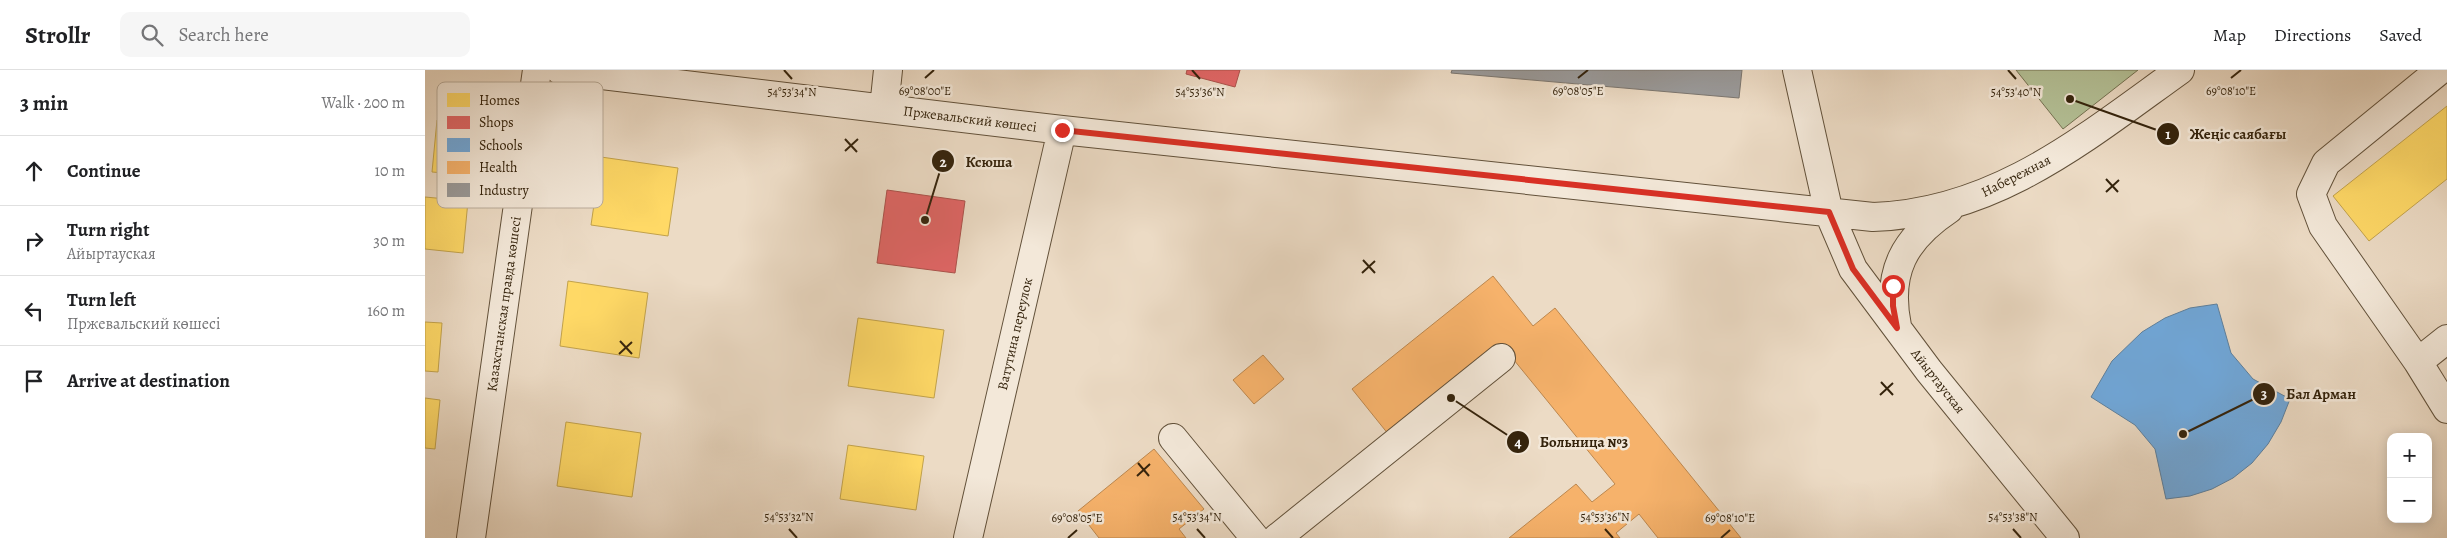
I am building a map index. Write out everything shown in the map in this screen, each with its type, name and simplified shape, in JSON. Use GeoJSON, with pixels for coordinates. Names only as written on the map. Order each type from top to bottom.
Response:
{"type":"FeatureCollection","features":[{"type":"Feature","properties":{"kind":"street","name":"Пржевальский көшесі"},"geometry":{"type":"LineString","coordinates":[[560,70],[1062,130],[1829,212]]}},
{"type":"Feature","properties":{"kind":"street"},"geometry":{"type":"LineString","coordinates":[[884,108],[889,70]]}},
{"type":"Feature","properties":{"kind":"street","name":"Айыртауская"},"geometry":{"type":"LineString","coordinates":[[1797,70],[1829,212],[1853,269],[1897,328],[2065,538]]}},
{"type":"Feature","properties":{"kind":"street","name":"Набережная"},"geometry":{"type":"LineString","coordinates":[[1829,212],[1891,216],[1933,211],[1955,205],[1998,188],[2041,166],[2180,70]]}},
{"type":"Feature","properties":{"kind":"street"},"geometry":{"type":"LineString","coordinates":[[2440,70],[2326,162],[2311,194],[2323,226],[2419,362],[2447,409]]}},
{"type":"Feature","properties":{"kind":"street","name":"Ватутина переулок"},"geometry":{"type":"LineString","coordinates":[[968,538],[1062,130]]}},
{"type":"Feature","properties":{"kind":"street"},"geometry":{"type":"LineString","coordinates":[[1897,328],[1893,306],[1893,286],[1906,250],[1930,222],[1955,205]]}},
{"type":"Feature","properties":{"kind":"street","name":"Казахстанская правда көшесі"},"geometry":{"type":"LineString","coordinates":[[471,538],[518,208]]}},
{"type":"Feature","properties":{"kind":"street"},"geometry":{"type":"LineString","coordinates":[[2419,362],[2447,339]]}},
{"type":"Feature","properties":{"kind":"street"},"geometry":{"type":"LineString","coordinates":[[1277,538],[1501,358]]}},
{"type":"Feature","properties":{"kind":"street"},"geometry":{"type":"LineString","coordinates":[[1173,438],[1255,538]]}},
{"type":"Feature","properties":{"kind":"green space"},"geometry":{"type":"Polygon","coordinates":[[[2016,70],[2138,70],[2063,129],[2016,70]]]}},
{"type":"Feature","properties":{"kind":"building: Homes"},"geometry":{"type":"Polygon","coordinates":[[[2447,106],[2447,179],[2369,241],[2333,196],[2447,106]]]}},
{"type":"Feature","properties":{"kind":"building: Homes"},"geometry":{"type":"Polygon","coordinates":[[[437,120],[437,172],[432,172],[437,120]]]}},
{"type":"Feature","properties":{"kind":"building: Homes"},"geometry":{"type":"Polygon","coordinates":[[[603,157],[678,168],[668,236],[591,225],[594,208],[603,208],[603,157]]]}},
{"type":"Feature","properties":{"kind":"building: Homes"},"geometry":{"type":"Polygon","coordinates":[[[425,197],[437,198],[437,208],[467,208],[463,253],[425,249],[425,197]]]}},
{"type":"Feature","properties":{"kind":"building: Homes"},"geometry":{"type":"Polygon","coordinates":[[[568,281],[648,293],[639,358],[560,346],[568,281]]]}},
{"type":"Feature","properties":{"kind":"building: Homes"},"geometry":{"type":"Polygon","coordinates":[[[858,318],[944,330],[934,398],[848,386],[858,318]]]}},
{"type":"Feature","properties":{"kind":"building: Homes"},"geometry":{"type":"Polygon","coordinates":[[[425,322],[442,323],[438,372],[425,371],[425,322]]]}},
{"type":"Feature","properties":{"kind":"building: Homes"},"geometry":{"type":"Polygon","coordinates":[[[425,398],[440,400],[435,449],[425,448],[425,398]]]}},
{"type":"Feature","properties":{"kind":"building: Homes"},"geometry":{"type":"Polygon","coordinates":[[[566,422],[641,433],[632,497],[557,486],[566,422]]]}},
{"type":"Feature","properties":{"kind":"building: Homes"},"geometry":{"type":"Polygon","coordinates":[[[848,445],[924,456],[916,510],[840,499],[848,445]]]}},
{"type":"Feature","properties":{"kind":"building: Shops"},"geometry":{"type":"Polygon","coordinates":[[[1187,70],[1240,70],[1235,87],[1186,74],[1187,70]]]}},
{"type":"Feature","properties":{"kind":"building: Shops"},"geometry":{"type":"Polygon","coordinates":[[[887,190],[965,201],[955,273],[877,263],[887,190]]]}},
{"type":"Feature","properties":{"kind":"building: Schools"},"geometry":{"type":"Polygon","coordinates":[[[2217,304],[2231,353],[2253,379],[2290,399],[2281,422],[2268,444],[2252,463],[2233,478],[2212,489],[2190,496],[2166,499],[2155,449],[2135,425],[2091,397],[2112,361],[2142,332],[2165,318],[2190,308],[2217,304]]]}},
{"type":"Feature","properties":{"kind":"building: Health"},"geometry":{"type":"Polygon","coordinates":[[[1493,276],[1533,326],[1555,308],[1741,538],[1658,538],[1639,514],[1616,533],[1620,538],[1509,538],[1576,484],[1592,502],[1615,484],[1505,349],[1393,440],[1352,389],[1493,276]]]}},
{"type":"Feature","properties":{"kind":"building: Health"},"geometry":{"type":"Polygon","coordinates":[[[1263,355],[1284,379],[1254,404],[1233,380],[1263,355]]]}},
{"type":"Feature","properties":{"kind":"building: Health"},"geometry":{"type":"Polygon","coordinates":[[[1154,449],[1204,509],[1179,529],[1186,538],[1099,538],[1078,511],[1154,449]]]}},
{"type":"Feature","properties":{"kind":"building: Industry"},"geometry":{"type":"Polygon","coordinates":[[[1452,70],[1742,70],[1739,98],[1451,73],[1452,70]]]}},
{"type":"Feature","properties":{"kind":"place","name":"Жеңіс саябағы"},"geometry":{"type":"Point","coordinates":[2070,99]}},
{"type":"Feature","properties":{"kind":"place","name":"Ксюша"},"geometry":{"type":"Point","coordinates":[925,220]}},
{"type":"Feature","properties":{"kind":"place","name":"Больница №3"},"geometry":{"type":"Point","coordinates":[1451,398]}},
{"type":"Feature","properties":{"kind":"place","name":"Бал Арман"},"geometry":{"type":"Point","coordinates":[2183,434]}},
{"type":"Feature","properties":{"kind":"route"},"geometry":{"type":"LineString","coordinates":[[1062,130],[1829,212],[1853,269],[1897,328],[1893,306],[1893,286]]}}]}
